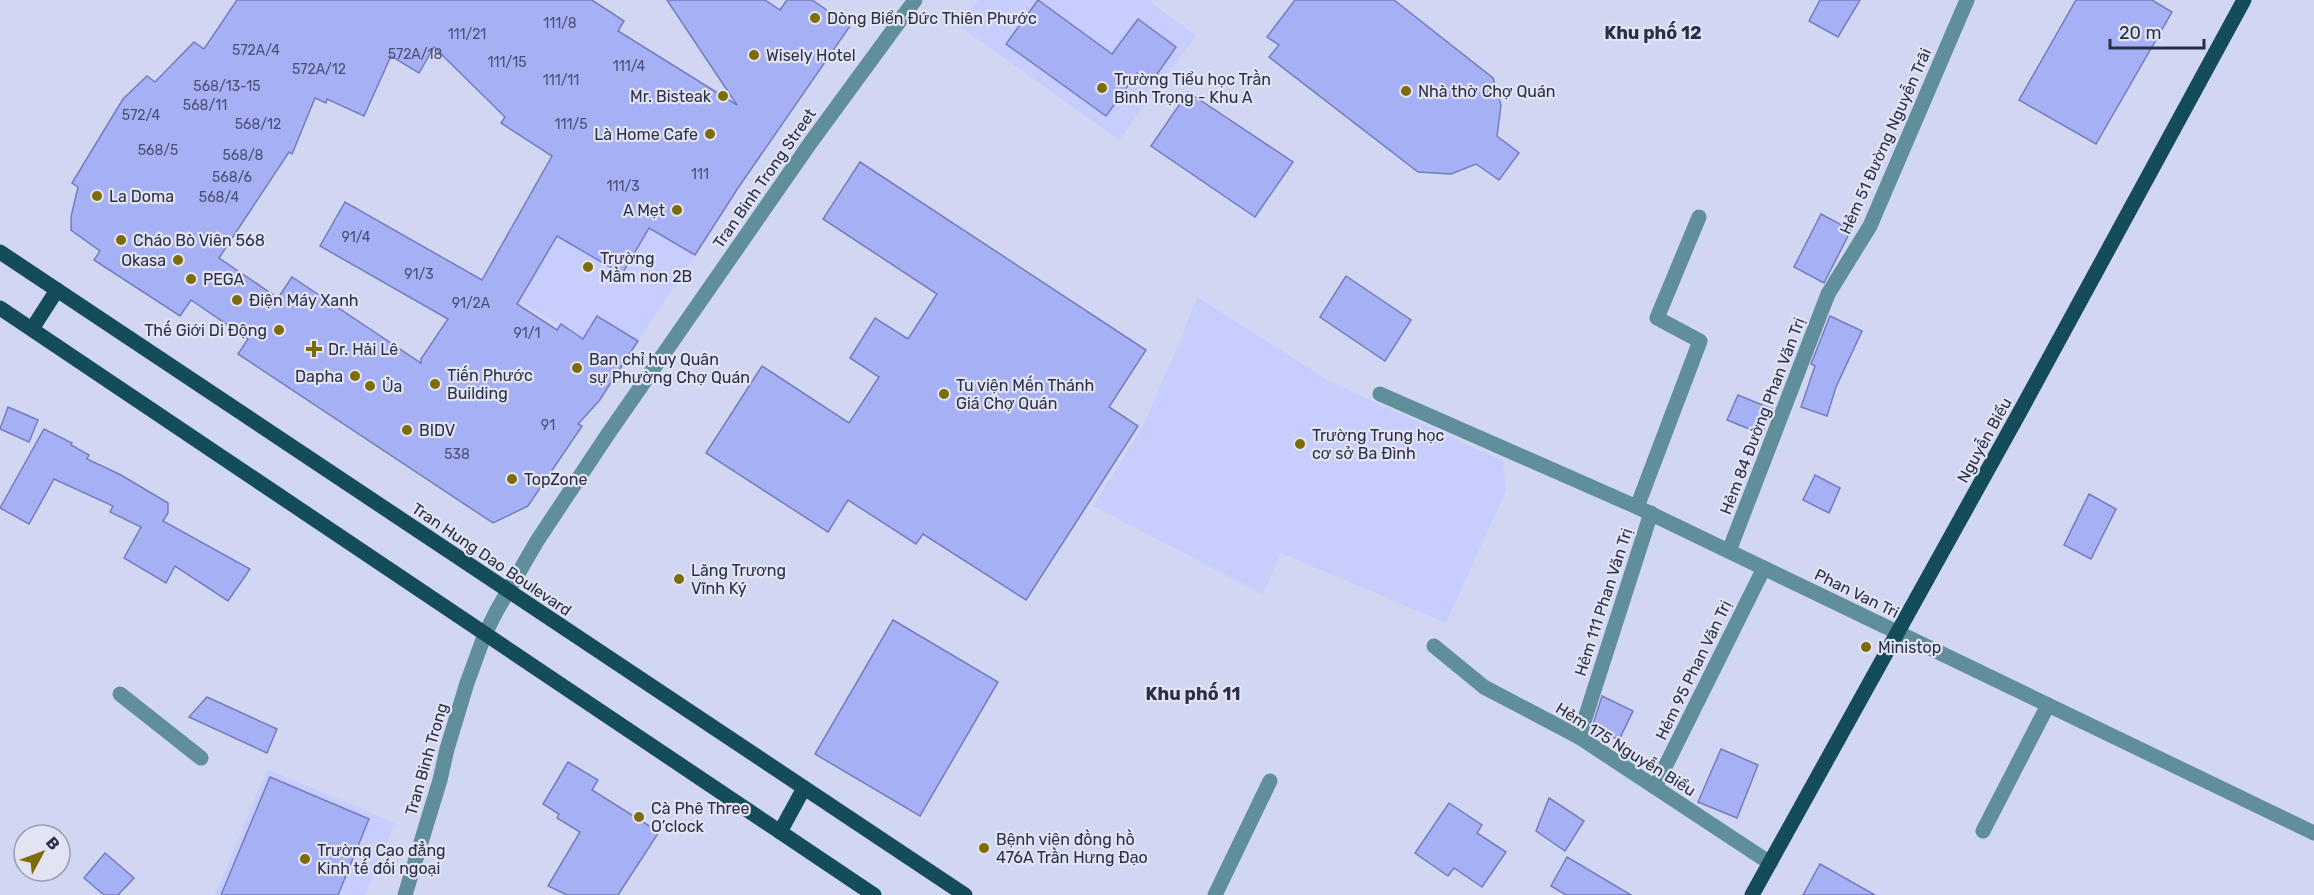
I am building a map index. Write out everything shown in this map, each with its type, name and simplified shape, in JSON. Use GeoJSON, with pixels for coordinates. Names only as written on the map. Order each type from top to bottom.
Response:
{"type":"FeatureCollection","features":[{"type":"Feature","properties":{"kind":"main road","name":"Nguyễn Biểu"},"geometry":{"type":"LineString","coordinates":[[1752,895],[2244,0]]}},
{"type":"Feature","properties":{"kind":"main road","name":"Tran Hung Dao Boulevard"},"geometry":{"type":"LineString","coordinates":[[0,252],[965,895]]}},
{"type":"Feature","properties":{"kind":"main road"},"geometry":{"type":"LineString","coordinates":[[32,329],[57,290]]}},
{"type":"Feature","properties":{"kind":"main road"},"geometry":{"type":"LineString","coordinates":[[0,308],[874,895]]}},
{"type":"Feature","properties":{"kind":"main road"},"geometry":{"type":"LineString","coordinates":[[780,832],[804,788]]}},
{"type":"Feature","properties":{"kind":"street","name":"Tran Binh Trong Street"},"geometry":{"type":"LineString","coordinates":[[484,634],[543,532],[608,434],[811,142],[915,0]]}},
{"type":"Feature","properties":{"kind":"street","name":"Hẻm 51 Đường Nguyễn Trãi"},"geometry":{"type":"LineString","coordinates":[[1828,294],[1870,225],[1967,0]]}},
{"type":"Feature","properties":{"kind":"street","name":"Hẻm 111 Phan Văn Trị"},"geometry":{"type":"LineString","coordinates":[[1579,737],[1644,510],[1700,341],[1657,318],[1699,218]]}},
{"type":"Feature","properties":{"kind":"street","name":"Hẻm 84 Đường Phan Văn Trị"},"geometry":{"type":"LineString","coordinates":[[1729,551],[1828,294]]}},
{"type":"Feature","properties":{"kind":"street","name":"Phan Van Tri"},"geometry":{"type":"LineString","coordinates":[[1380,394],[1644,510],[2314,833]]}},
{"type":"Feature","properties":{"kind":"street","name":"Hẻm 95 Phan Văn Trị"},"geometry":{"type":"LineString","coordinates":[[1655,787],[1764,568]]}},
{"type":"Feature","properties":{"kind":"street","name":"Tran Binh Trong"},"geometry":{"type":"LineString","coordinates":[[405,895],[441,780],[447,749],[484,634]]}},
{"type":"Feature","properties":{"kind":"street","name":"Hẻm 175 Nguyễn Biểu"},"geometry":{"type":"LineString","coordinates":[[1434,646],[1484,687],[1579,737],[1770,863]]}},
{"type":"Feature","properties":{"kind":"street"},"geometry":{"type":"LineString","coordinates":[[120,693],[201,758]]}},
{"type":"Feature","properties":{"kind":"street"},"geometry":{"type":"LineString","coordinates":[[1983,831],[2048,705]]}},
{"type":"Feature","properties":{"kind":"street"},"geometry":{"type":"LineString","coordinates":[[1215,895],[1270,781]]}},
{"type":"Feature","properties":{"kind":"shaded area","name":"Trường Tiểu học Trần Bình Trọng - Khu A"},"geometry":{"type":"Polygon","coordinates":[[[978,0],[1148,0],[1196,36],[1119,140],[959,26],[978,0]]]}},
{"type":"Feature","properties":{"kind":"shaded area","name":"Trường Mầm non 2B"},"geometry":{"type":"Polygon","coordinates":[[[545,169],[695,255],[638,341],[597,316],[583,339],[482,279],[545,169]]]}},
{"type":"Feature","properties":{"kind":"shaded area","name":"Trường Trung học cơ sở Ba Đình"},"geometry":{"type":"Polygon","coordinates":[[[1197,297],[1329,381],[1503,461],[1506,491],[1446,623],[1281,553],[1263,594],[1093,506],[1142,428],[1197,297]]]}},
{"type":"Feature","properties":{"kind":"shaded area","name":"Trường Cao đẳng Kinh tế đối ngoại"},"geometry":{"type":"Polygon","coordinates":[[[267,769],[395,823],[365,895],[215,895],[267,769]]]}},
{"type":"Feature","properties":{"kind":"building"},"geometry":{"type":"Polygon","coordinates":[[[237,0],[592,0],[624,21],[618,31],[737,105],[667,0],[765,0],[780,10],[787,0],[812,0],[850,26],[738,188],[695,255],[649,228],[622,274],[557,236],[517,304],[557,330],[561,324],[583,339],[597,316],[638,341],[599,401],[578,424],[582,426],[528,506],[493,523],[238,354],[248,339],[191,300],[180,316],[94,260],[100,251],[71,230],[71,217],[78,187],[72,183],[123,99],[147,76],[155,82],[194,42],[204,49],[237,0]],[[434,47],[419,73],[391,56],[364,116],[327,99],[326,103],[315,98],[292,154],[289,152],[219,258],[278,298],[292,277],[421,363],[421,359],[448,319],[320,246],[345,202],[482,280],[552,156],[501,123],[505,117],[434,47]]]}},
{"type":"Feature","properties":{"kind":"building"},"geometry":{"type":"Polygon","coordinates":[[[1038,0],[1112,54],[1138,19],[1176,47],[1151,83],[1137,73],[1106,116],[1006,44],[1038,0]]]}},
{"type":"Feature","properties":{"kind":"building","name":"Nhà thờ Chợ Quán"},"geometry":{"type":"Polygon","coordinates":[[[1295,0],[1394,0],[1493,78],[1501,105],[1497,136],[1519,153],[1499,180],[1476,164],[1451,174],[1418,172],[1269,57],[1279,45],[1267,37],[1295,0]]]}},
{"type":"Feature","properties":{"kind":"building"},"geometry":{"type":"Polygon","coordinates":[[[1820,0],[1860,0],[1838,37],[1809,21],[1820,0]]]}},
{"type":"Feature","properties":{"kind":"building"},"geometry":{"type":"Polygon","coordinates":[[[2076,0],[2152,0],[2172,12],[2096,144],[2019,100],[2076,0]]]}},
{"type":"Feature","properties":{"kind":"building"},"geometry":{"type":"Polygon","coordinates":[[[1188,92],[1293,162],[1255,217],[1151,146],[1188,92]]]}},
{"type":"Feature","properties":{"kind":"building"},"geometry":{"type":"Polygon","coordinates":[[[860,162],[1146,350],[1109,407],[1138,426],[1026,600],[923,534],[916,544],[848,500],[828,532],[706,453],[762,366],[849,423],[879,377],[850,358],[875,318],[908,339],[937,294],[823,219],[860,162]]]}},
{"type":"Feature","properties":{"kind":"building"},"geometry":{"type":"Polygon","coordinates":[[[1821,214],[1851,230],[1824,283],[1794,267],[1821,214]]]}},
{"type":"Feature","properties":{"kind":"building"},"geometry":{"type":"Polygon","coordinates":[[[1346,276],[1411,320],[1385,361],[1320,317],[1346,276]]]}},
{"type":"Feature","properties":{"kind":"building"},"geometry":{"type":"Polygon","coordinates":[[[1830,316],[1862,331],[1836,387],[1827,416],[1801,407],[1815,366],[1811,364],[1830,316]]]}},
{"type":"Feature","properties":{"kind":"building"},"geometry":{"type":"Polygon","coordinates":[[[1738,395],[1772,409],[1762,434],[1727,420],[1738,395]]]}},
{"type":"Feature","properties":{"kind":"building"},"geometry":{"type":"Polygon","coordinates":[[[8,407],[38,420],[29,442],[0,429],[8,407]]]}},
{"type":"Feature","properties":{"kind":"building"},"geometry":{"type":"Polygon","coordinates":[[[44,429],[72,443],[71,445],[89,455],[87,459],[121,475],[168,503],[168,513],[163,521],[250,569],[228,601],[175,566],[166,583],[124,558],[141,527],[110,512],[113,506],[54,479],[29,524],[0,508],[44,429]]]}},
{"type":"Feature","properties":{"kind":"building"},"geometry":{"type":"Polygon","coordinates":[[[1815,475],[1840,488],[1829,513],[1803,500],[1815,475]]]}},
{"type":"Feature","properties":{"kind":"building"},"geometry":{"type":"Polygon","coordinates":[[[2089,494],[2116,509],[2091,559],[2064,545],[2089,494]]]}},
{"type":"Feature","properties":{"kind":"building"},"geometry":{"type":"Polygon","coordinates":[[[893,620],[998,682],[920,816],[815,754],[893,620]]]}},
{"type":"Feature","properties":{"kind":"building"},"geometry":{"type":"Polygon","coordinates":[[[1602,696],[1633,711],[1619,740],[1592,727],[1602,696]]]}},
{"type":"Feature","properties":{"kind":"building"},"geometry":{"type":"Polygon","coordinates":[[[207,697],[277,729],[267,753],[189,717],[207,697]]]}},
{"type":"Feature","properties":{"kind":"building"},"geometry":{"type":"Polygon","coordinates":[[[1721,749],[1758,765],[1737,818],[1698,802],[1721,749]]]}},
{"type":"Feature","properties":{"kind":"building"},"geometry":{"type":"Polygon","coordinates":[[[568,762],[598,780],[592,790],[659,832],[618,895],[567,895],[548,886],[580,832],[557,818],[559,814],[543,804],[568,762]]]}},
{"type":"Feature","properties":{"kind":"building","name":"Trường Cao đẳng Kinh tế đối ngoại"},"geometry":{"type":"Polygon","coordinates":[[[270,777],[369,819],[338,895],[221,895],[270,777]]]}},
{"type":"Feature","properties":{"kind":"building"},"geometry":{"type":"Polygon","coordinates":[[[1549,798],[1584,821],[1565,851],[1536,831],[1549,798]]]}},
{"type":"Feature","properties":{"kind":"building"},"geometry":{"type":"Polygon","coordinates":[[[1449,803],[1482,825],[1477,833],[1506,852],[1482,887],[1454,868],[1448,876],[1415,853],[1449,803]]]}},
{"type":"Feature","properties":{"kind":"building"},"geometry":{"type":"Polygon","coordinates":[[[105,853],[134,878],[118,895],[104,895],[84,878],[105,853]]]}},
{"type":"Feature","properties":{"kind":"building"},"geometry":{"type":"Polygon","coordinates":[[[1567,857],[1631,895],[1566,895],[1551,886],[1567,857]]]}},
{"type":"Feature","properties":{"kind":"building"},"geometry":{"type":"Polygon","coordinates":[[[1820,864],[1875,895],[1803,895],[1820,864]]]}},
{"type":"Feature","properties":{"kind":"place","name":"Dòng Biển Đức Thiên Phước"},"geometry":{"type":"Point","coordinates":[815,18]}},
{"type":"Feature","properties":{"kind":"place","name":"Wisely Hotel"},"geometry":{"type":"Point","coordinates":[754,55]}},
{"type":"Feature","properties":{"kind":"place","name":"Trường Tiểu học Trần Bình Trọng - Khu A"},"geometry":{"type":"Point","coordinates":[1102,88]}},
{"type":"Feature","properties":{"kind":"place","name":"Nhà thờ Chợ Quán"},"geometry":{"type":"Point","coordinates":[1406,91]}},
{"type":"Feature","properties":{"kind":"place","name":"Mr. Bisteak"},"geometry":{"type":"Point","coordinates":[723,96]}},
{"type":"Feature","properties":{"kind":"place","name":"Là Home Cafe"},"geometry":{"type":"Point","coordinates":[710,134]}},
{"type":"Feature","properties":{"kind":"place","name":"La Doma"},"geometry":{"type":"Point","coordinates":[97,196]}},
{"type":"Feature","properties":{"kind":"place","name":"A Mẹt"},"geometry":{"type":"Point","coordinates":[677,210]}},
{"type":"Feature","properties":{"kind":"place","name":"Cháo Bò Viên 568"},"geometry":{"type":"Point","coordinates":[121,240]}},
{"type":"Feature","properties":{"kind":"place","name":"Okasa"},"geometry":{"type":"Point","coordinates":[178,260]}},
{"type":"Feature","properties":{"kind":"place","name":"Trường Mầm non 2B"},"geometry":{"type":"Point","coordinates":[588,267]}},
{"type":"Feature","properties":{"kind":"place","name":"PEGA"},"geometry":{"type":"Point","coordinates":[191,279]}},
{"type":"Feature","properties":{"kind":"place","name":"Điện Máy Xanh"},"geometry":{"type":"Point","coordinates":[237,300]}},
{"type":"Feature","properties":{"kind":"place","name":"Thế Giới Di Động"},"geometry":{"type":"Point","coordinates":[279,330]}},
{"type":"Feature","properties":{"kind":"place","name":"Dr. Hải Lê"},"geometry":{"type":"Point","coordinates":[314,349]}},
{"type":"Feature","properties":{"kind":"place","name":"Ban chỉ huy Quân sự Phường Chợ Quán"},"geometry":{"type":"Point","coordinates":[577,368]}},
{"type":"Feature","properties":{"kind":"place","name":"Dapha"},"geometry":{"type":"Point","coordinates":[355,376]}},
{"type":"Feature","properties":{"kind":"place","name":"Tiến Phước Building"},"geometry":{"type":"Point","coordinates":[435,384]}},
{"type":"Feature","properties":{"kind":"place","name":"Ủa"},"geometry":{"type":"Point","coordinates":[370,386]}},
{"type":"Feature","properties":{"kind":"place","name":"Tu viện Mến Thánh Giá Chợ Quán"},"geometry":{"type":"Point","coordinates":[944,394]}},
{"type":"Feature","properties":{"kind":"place","name":"BIDV"},"geometry":{"type":"Point","coordinates":[407,430]}},
{"type":"Feature","properties":{"kind":"place","name":"Trường Trung học cơ sở Ba Đình"},"geometry":{"type":"Point","coordinates":[1300,444]}},
{"type":"Feature","properties":{"kind":"place","name":"TopZone"},"geometry":{"type":"Point","coordinates":[512,479]}},
{"type":"Feature","properties":{"kind":"place","name":"Lăng Trương Vĩnh Ký"},"geometry":{"type":"Point","coordinates":[679,579]}},
{"type":"Feature","properties":{"kind":"place","name":"Ministop"},"geometry":{"type":"Point","coordinates":[1866,647]}},
{"type":"Feature","properties":{"kind":"place","name":"Cà Phê Three O’clock"},"geometry":{"type":"Point","coordinates":[639,817]}},
{"type":"Feature","properties":{"kind":"place","name":"Bệnh viện đồng hồ 476A Trần Hưng Đạo"},"geometry":{"type":"Point","coordinates":[984,848]}},
{"type":"Feature","properties":{"kind":"place","name":"Trường Cao đẳng Kinh tế đối ngoại"},"geometry":{"type":"Point","coordinates":[305,859]}},
{"type":"Feature","properties":{"kind":"district","name":"Khu phố 12"},"geometry":{"type":"Point","coordinates":[1653,33]}},
{"type":"Feature","properties":{"kind":"district","name":"Khu phố 11"},"geometry":{"type":"Point","coordinates":[1193,694]}}]}
